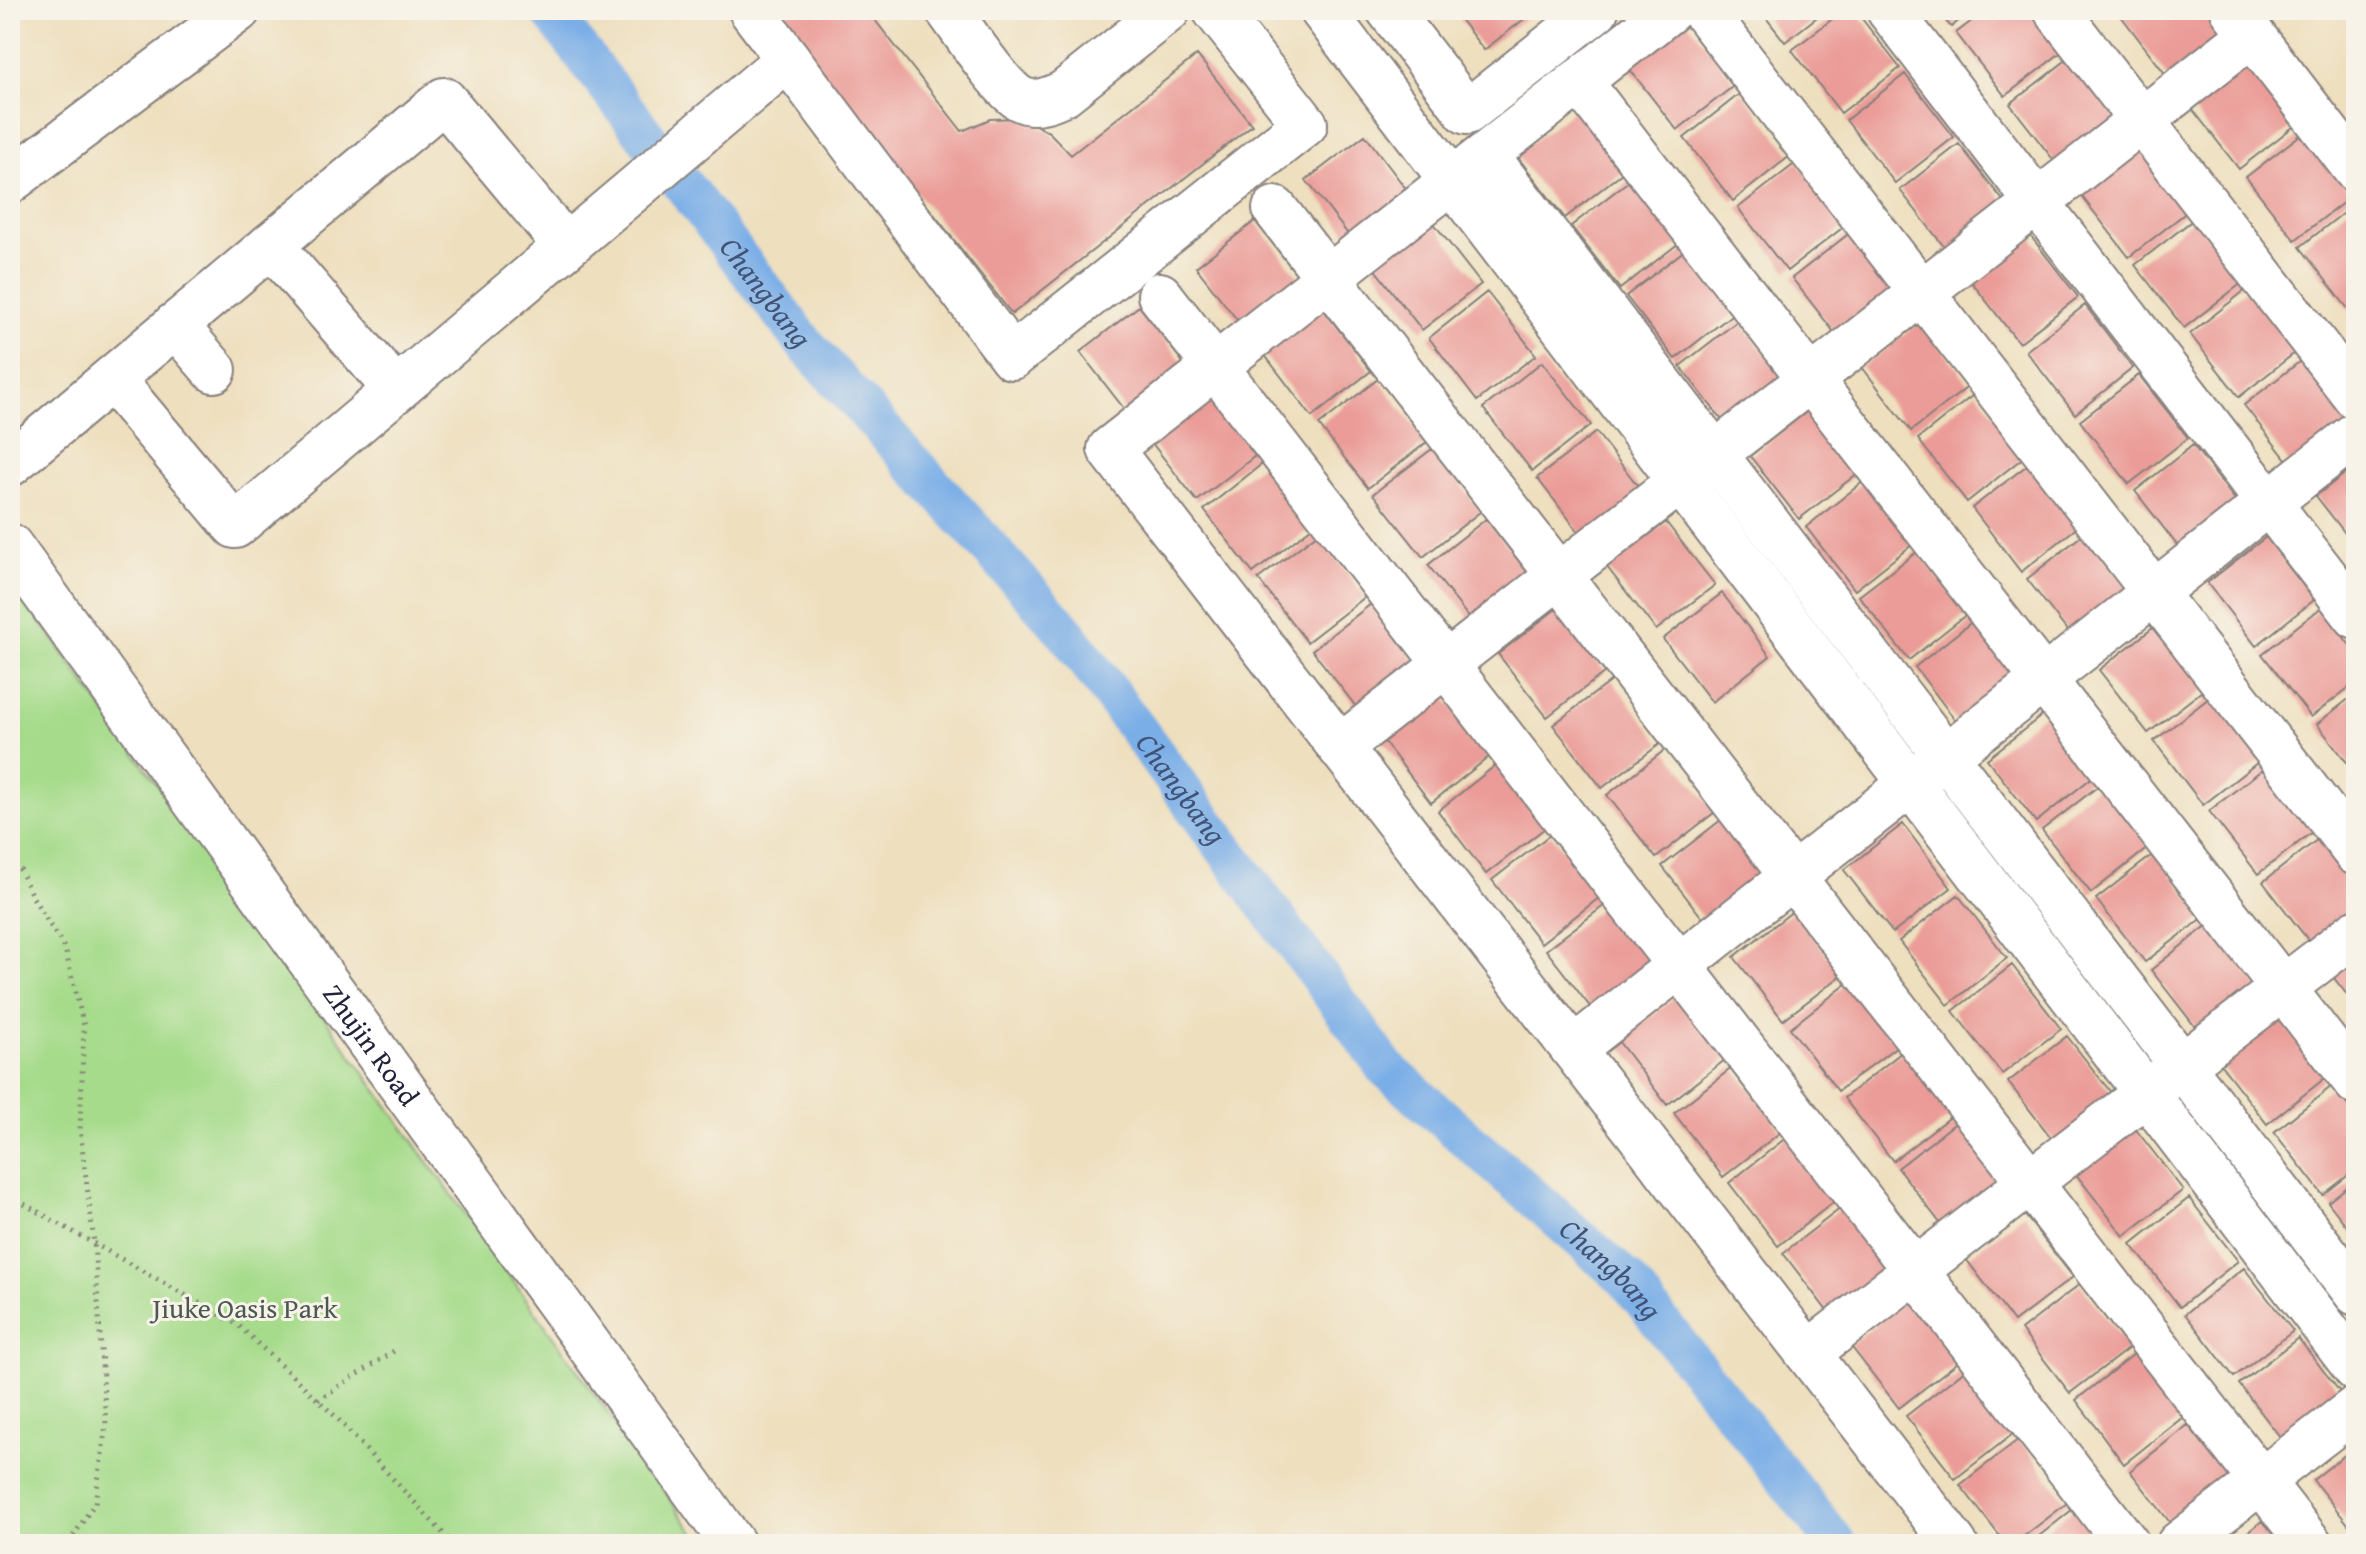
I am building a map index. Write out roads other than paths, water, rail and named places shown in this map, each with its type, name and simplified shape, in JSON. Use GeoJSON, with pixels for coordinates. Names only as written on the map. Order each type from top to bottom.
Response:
{"type":"FeatureCollection","features":[{"type":"Feature","properties":{"kind":"street"},"geometry":{"type":"LineString","coordinates":[[10,181],[238,10]]}},
{"type":"Feature","properties":{"kind":"street"},"geometry":{"type":"LineString","coordinates":[[751,10],[1012,357],[1305,124],[1215,10]]}},
{"type":"Feature","properties":{"kind":"street"},"geometry":{"type":"LineString","coordinates":[[948,10],[1006,86],[1022,100],[1045,101],[1064,93],[1168,10]]}},
{"type":"Feature","properties":{"kind":"street"},"geometry":{"type":"LineString","coordinates":[[1322,10],[1469,168],[1715,454],[2356,1293]]}},
{"type":"Feature","properties":{"kind":"street"},"geometry":{"type":"LineString","coordinates":[[1389,10],[1467,112],[1594,11]]}},
{"type":"Feature","properties":{"kind":"street"},"geometry":{"type":"LineString","coordinates":[[1670,10],[1110,449],[1955,1544]]}},
{"type":"Feature","properties":{"kind":"street"},"geometry":{"type":"LineString","coordinates":[[1703,10],[2356,853]]}},
{"type":"Feature","properties":{"kind":"street"},"geometry":{"type":"LineString","coordinates":[[1889,10],[2356,616]]}},
{"type":"Feature","properties":{"kind":"street"},"geometry":{"type":"LineString","coordinates":[[2056,10],[2356,397]]}},
{"type":"Feature","properties":{"kind":"street"},"geometry":{"type":"LineString","coordinates":[[1340,747],[2142,120],[2242,22],[2356,170]]}},
{"type":"Feature","properties":{"kind":"street"},"geometry":{"type":"LineString","coordinates":[[112,379],[235,526],[788,59]]}},
{"type":"Feature","properties":{"kind":"street"},"geometry":{"type":"LineString","coordinates":[[1579,81],[2356,1082]]}},
{"type":"Feature","properties":{"kind":"street"},"geometry":{"type":"LineString","coordinates":[[10,464],[444,100],[566,246]]}},
{"type":"Feature","properties":{"kind":"street"},"geometry":{"type":"LineString","coordinates":[[1469,168],[1680,482],[2356,1369]]}},
{"type":"Feature","properties":{"kind":"street"},"geometry":{"type":"LineString","coordinates":[[1275,209],[2310,1544]]}},
{"type":"Feature","properties":{"kind":"street"},"geometry":{"type":"LineString","coordinates":[[271,245],[396,390]]}},
{"type":"Feature","properties":{"kind":"street"},"geometry":{"type":"LineString","coordinates":[[1160,295],[2127,1544]]}},
{"type":"Feature","properties":{"kind":"street"},"geometry":{"type":"LineString","coordinates":[[175,325],[214,370]]}},
{"type":"Feature","properties":{"kind":"street"},"geometry":{"type":"LineString","coordinates":[[1573,1049],[2356,434]]}},
{"type":"Feature","properties":{"kind":"street","name":"Zhujin Road"},"geometry":{"type":"LineString","coordinates":[[10,546],[733,1544]]}},
{"type":"Feature","properties":{"kind":"street"},"geometry":{"type":"LineString","coordinates":[[1808,1353],[2356,932]]}},
{"type":"Feature","properties":{"kind":"street"},"geometry":{"type":"LineString","coordinates":[[2179,1544],[2356,1408]]}},
{"type":"Feature","properties":{"kind":"waterway","name":"Changbang"},"geometry":{"type":"LineString","coordinates":[[549,10],[805,344],[1064,630],[1387,1069],[1627,1280],[1837,1544]]}},
{"type":"Feature","properties":{"kind":"park label","name":"Jiuke Oasis Park"},"geometry":{"type":"Point","coordinates":[245,1308]}}]}
